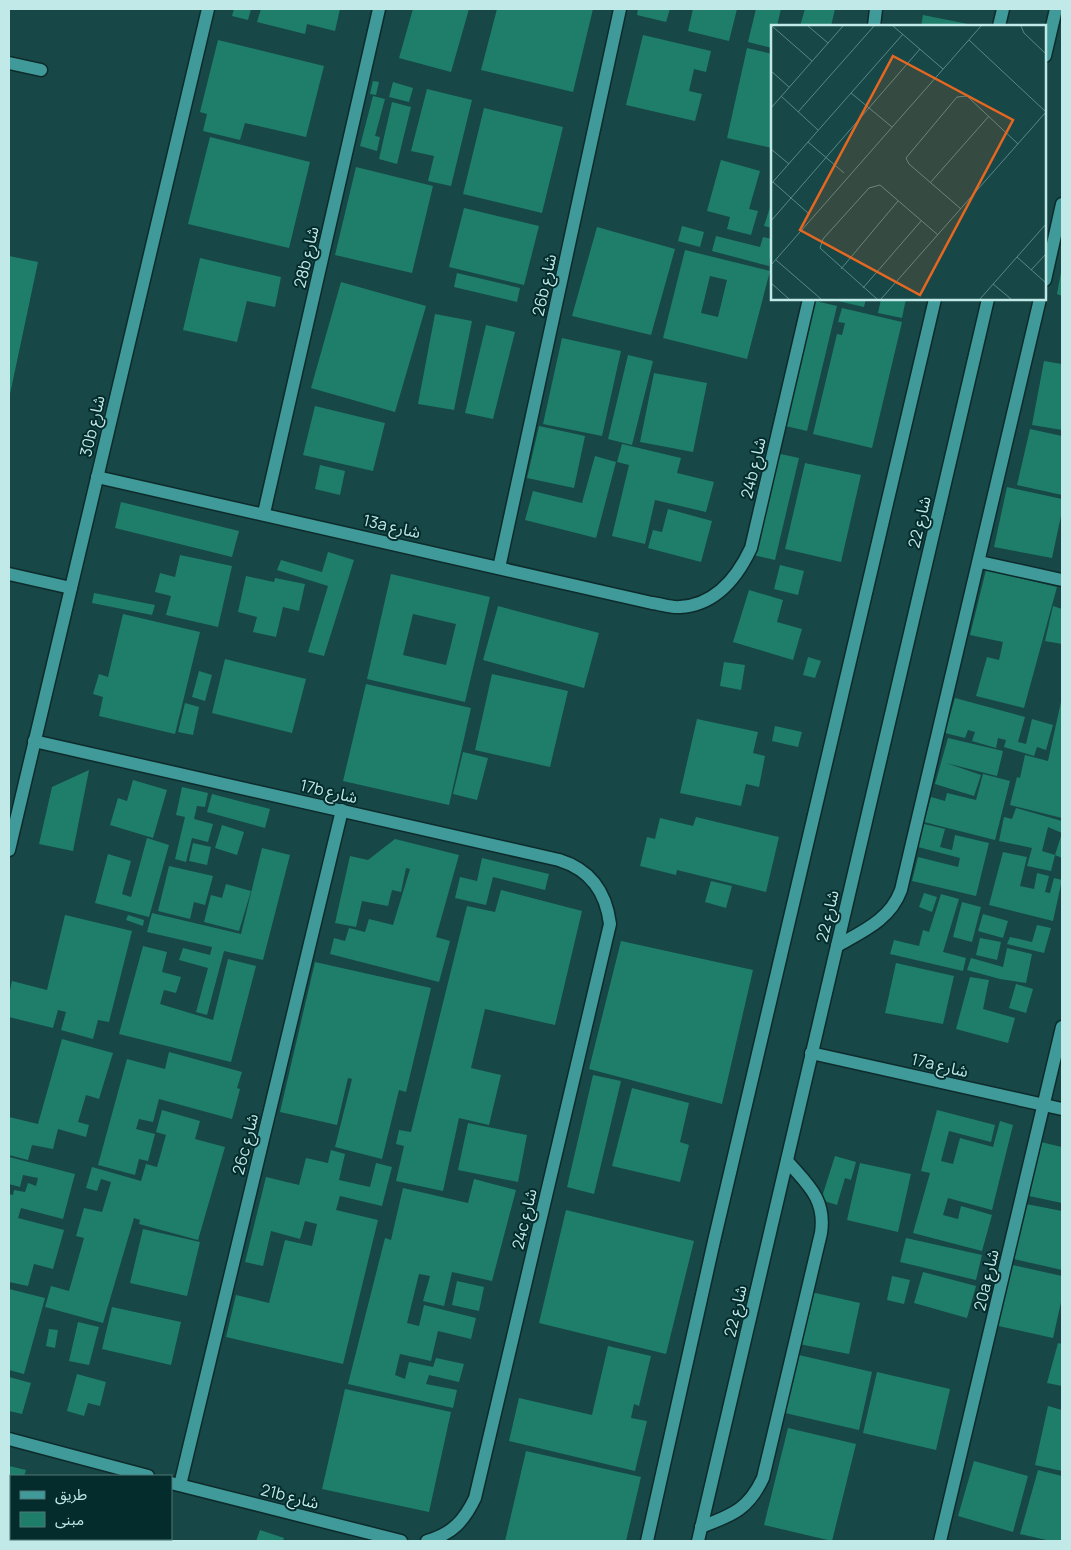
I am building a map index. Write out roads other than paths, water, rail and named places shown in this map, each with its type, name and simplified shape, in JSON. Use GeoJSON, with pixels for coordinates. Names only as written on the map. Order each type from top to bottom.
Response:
{"type":"FeatureCollection","features":[{"type":"Feature","properties":{"kind":"street","name":"30b شارع"},"geometry":{"type":"LineString","coordinates":[[9,850],[208,9]]}},
{"type":"Feature","properties":{"kind":"street","name":"28b شارع"},"geometry":{"type":"LineString","coordinates":[[264,513],[379,9]]}},
{"type":"Feature","properties":{"kind":"street","name":"26b شارع"},"geometry":{"type":"LineString","coordinates":[[499,568],[620,9]]}},
{"type":"Feature","properties":{"kind":"street"},"geometry":{"type":"LineString","coordinates":[[874,25],[876,9]]}},
{"type":"Feature","properties":{"kind":"street"},"geometry":{"type":"LineString","coordinates":[[999,25],[1003,9]]}},
{"type":"Feature","properties":{"kind":"street"},"geometry":{"type":"LineString","coordinates":[[1046,52],[1056,9]]}},
{"type":"Feature","properties":{"kind":"street"},"geometry":{"type":"LineString","coordinates":[[9,64],[41,70]]}},
{"type":"Feature","properties":{"kind":"street"},"geometry":{"type":"LineString","coordinates":[[1046,276],[1062,204]]}},
{"type":"Feature","properties":{"kind":"street","name":"24b شارع"},"geometry":{"type":"LineString","coordinates":[[679,607],[703,602],[724,589],[741,570],[751,548],[809,300]]}},
{"type":"Feature","properties":{"kind":"street"},"geometry":{"type":"LineString","coordinates":[[647,1541],[714,1241],[935,300]]}},
{"type":"Feature","properties":{"kind":"street","name":"شارع 22"},"geometry":{"type":"LineString","coordinates":[[698,1541],[988,300]]}},
{"type":"Feature","properties":{"kind":"street"},"geometry":{"type":"LineString","coordinates":[[837,946],[888,914],[896,903],[901,890],[980,562],[1040,300]]}},
{"type":"Feature","properties":{"kind":"street","name":"13a شارع"},"geometry":{"type":"LineString","coordinates":[[97,477],[679,607]]}},
{"type":"Feature","properties":{"kind":"street"},"geometry":{"type":"LineString","coordinates":[[980,562],[1062,580]]}},
{"type":"Feature","properties":{"kind":"street"},"geometry":{"type":"LineString","coordinates":[[9,574],[71,588]]}},
{"type":"Feature","properties":{"kind":"street","name":"17b شارع"},"geometry":{"type":"LineString","coordinates":[[34,741],[560,860],[573,864],[585,873],[604,895]]}},
{"type":"Feature","properties":{"kind":"street","name":"26c شارع"},"geometry":{"type":"LineString","coordinates":[[176,1484],[342,810]]}},
{"type":"Feature","properties":{"kind":"street","name":"24c شارع"},"geometry":{"type":"LineString","coordinates":[[427,1541],[440,1537],[456,1528],[467,1514],[475,1498],[610,924],[604,895]]}},
{"type":"Feature","properties":{"kind":"street","name":"20a شارع"},"geometry":{"type":"LineString","coordinates":[[940,1541],[1062,1027]]}},
{"type":"Feature","properties":{"kind":"street","name":"17a شارع"},"geometry":{"type":"LineString","coordinates":[[812,1053],[1062,1109]]}},
{"type":"Feature","properties":{"kind":"street"},"geometry":{"type":"LineString","coordinates":[[701,1528],[730,1516],[744,1507],[755,1494],[763,1478],[821,1233],[823,1217],[819,1201],[786,1161]]}},
{"type":"Feature","properties":{"kind":"street"},"geometry":{"type":"LineString","coordinates":[[9,1438],[144,1475]]}},
{"type":"Feature","properties":{"kind":"street","name":"21b شارع"},"geometry":{"type":"LineString","coordinates":[[176,1484],[401,1541]]}}]}
